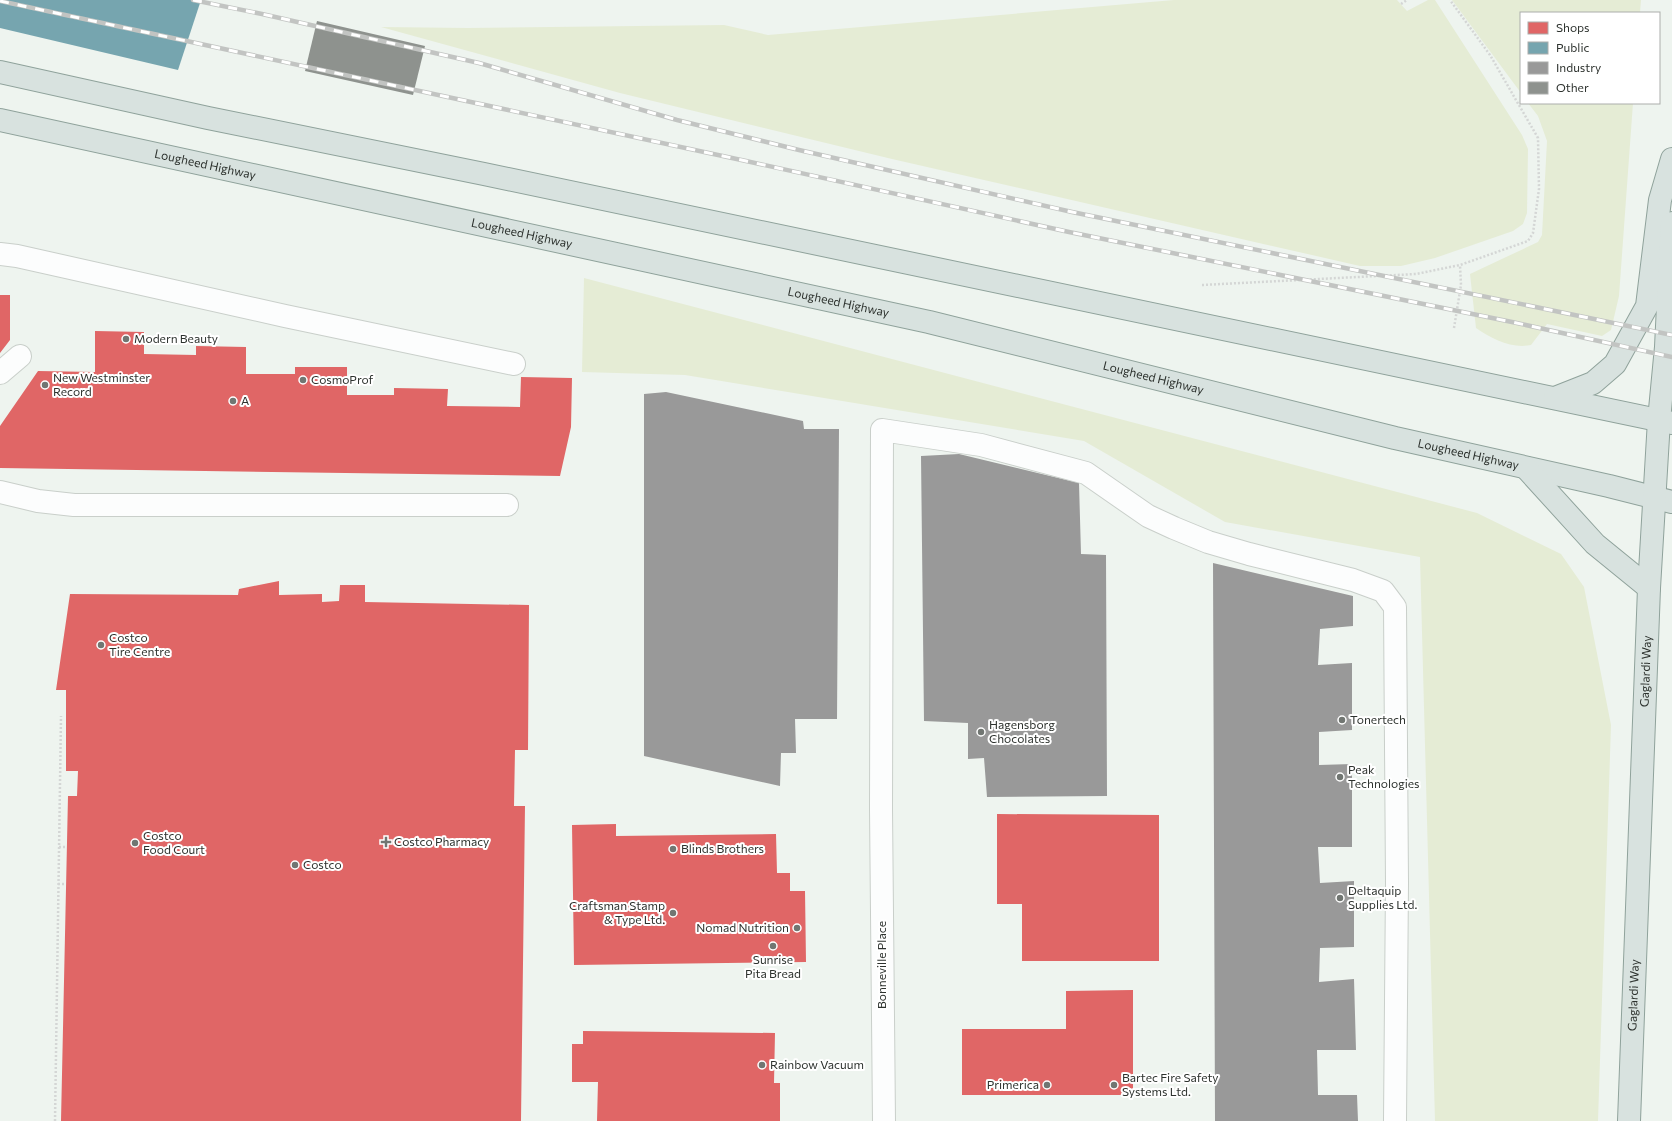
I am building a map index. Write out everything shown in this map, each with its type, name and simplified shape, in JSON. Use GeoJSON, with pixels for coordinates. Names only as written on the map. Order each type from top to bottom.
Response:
{"type":"FeatureCollection","features":[{"type":"Feature","properties":{"kind":"main road"},"geometry":{"type":"LineString","coordinates":[[0,72],[208,118],[1666,421]]}},
{"type":"Feature","properties":{"kind":"main road","name":"Lougheed Highway"},"geometry":{"type":"LineString","coordinates":[[0,120],[929,322],[1174,384],[1526,468],[1664,499]]}},
{"type":"Feature","properties":{"kind":"main road"},"geometry":{"type":"LineString","coordinates":[[1555,398],[1593,383],[1615,364],[1647,306],[1660,200],[1672,159]]}},
{"type":"Feature","properties":{"kind":"main road","name":"Gaglardi Way"},"geometry":{"type":"LineString","coordinates":[[1629,1121],[1649,588],[1664,499],[1666,347],[1672,223]]}},
{"type":"Feature","properties":{"kind":"main road"},"geometry":{"type":"LineString","coordinates":[[1526,468],[1595,544],[1649,588]]}},
{"type":"Feature","properties":{"kind":"street"},"geometry":{"type":"LineString","coordinates":[[0,254],[17,256],[285,316],[514,364]]}},
{"type":"Feature","properties":{"kind":"street"},"geometry":{"type":"LineString","coordinates":[[0,373],[20,356]]}},
{"type":"Feature","properties":{"kind":"street","name":"Bonneville Place"},"geometry":{"type":"LineString","coordinates":[[884,1121],[881,810],[882,430],[981,445],[1086,473],[1148,516],[1208,542],[1249,554],[1353,580],[1383,591],[1396,607],[1397,883],[1395,1121]]}},
{"type":"Feature","properties":{"kind":"street"},"geometry":{"type":"LineString","coordinates":[[0,492],[38,501],[74,505],[507,505]]}},
{"type":"Feature","properties":{"kind":"path"},"geometry":{"type":"LineString","coordinates":[[1401,4],[1407,0]]}},
{"type":"Feature","properties":{"kind":"path"},"geometry":{"type":"LineString","coordinates":[[1202,285],[1416,274],[1460,265],[1528,241],[1533,233],[1539,190],[1538,138],[1490,55],[1450,0]]}},
{"type":"Feature","properties":{"kind":"path"},"geometry":{"type":"LineString","coordinates":[[1454,328],[1461,284],[1460,265]]}},
{"type":"Feature","properties":{"kind":"path"},"geometry":{"type":"LineString","coordinates":[[55,1121],[61,716]]}},
{"type":"Feature","properties":{"kind":"path"},"geometry":{"type":"LineString","coordinates":[[59,847],[67,847]]}},
{"type":"Feature","properties":{"kind":"path"},"geometry":{"type":"LineString","coordinates":[[58,884],[66,884]]}},
{"type":"Feature","properties":{"kind":"green space"},"geometry":{"type":"Polygon","coordinates":[[[1174,0],[1397,0],[1407,11],[1428,0],[1435,0],[1522,135],[1528,149],[1527,213],[1523,224],[1513,231],[1435,258],[1401,266],[1360,266],[892,159],[620,93],[381,27],[468,28],[724,25],[768,35],[1174,0]]]}},
{"type":"Feature","properties":{"kind":"green space"},"geometry":{"type":"Polygon","coordinates":[[[1452,0],[1641,0],[1640,12],[1520,12],[1520,92],[1452,0]]]}},
{"type":"Feature","properties":{"kind":"green space"},"geometry":{"type":"Polygon","coordinates":[[[1529,104],[1633,104],[1619,296],[1611,330],[1602,336],[1547,324],[1531,345],[1517,346],[1495,339],[1476,328],[1470,274],[1538,242],[1542,235],[1547,141],[1538,116],[1529,104]]]}},
{"type":"Feature","properties":{"kind":"green space"},"geometry":{"type":"Polygon","coordinates":[[[584,278],[1477,513],[1561,554],[1584,587],[1611,725],[1598,1121],[1435,1121],[1420,557],[1225,522],[1084,441],[685,375],[582,372],[584,278]]]}},
{"type":"Feature","properties":{"kind":"building: Shops"},"geometry":{"type":"Polygon","coordinates":[[[0,295],[10,295],[10,340],[0,353],[0,295]]]}},
{"type":"Feature","properties":{"kind":"building: Shops","name":"A"},"geometry":{"type":"Polygon","coordinates":[[[95,331],[144,332],[144,354],[196,355],[196,346],[246,347],[246,374],[295,374],[295,367],[347,367],[347,395],[394,395],[394,388],[448,389],[447,406],[520,407],[521,377],[572,378],[571,427],[560,476],[0,468],[0,426],[38,371],[95,372],[95,331]]]}},
{"type":"Feature","properties":{"kind":"building: Shops","name":"Costco"},"geometry":{"type":"Polygon","coordinates":[[[279,581],[279,595],[322,594],[322,602],[339,601],[340,585],[365,585],[365,602],[529,605],[528,750],[515,750],[514,806],[525,806],[521,1121],[61,1121],[68,796],[77,796],[78,771],[66,771],[66,690],[56,690],[70,594],[238,595],[239,589],[279,581]]]}},
{"type":"Feature","properties":{"kind":"building: Shops"},"geometry":{"type":"Polygon","coordinates":[[[997,814],[1159,815],[1159,961],[1022,961],[1022,904],[997,904],[997,814]]]}},
{"type":"Feature","properties":{"kind":"building: Shops"},"geometry":{"type":"Polygon","coordinates":[[[616,824],[616,836],[776,834],[777,873],[790,873],[790,891],[805,891],[806,962],[574,965],[572,825],[616,824]]]}},
{"type":"Feature","properties":{"kind":"building: Shops"},"geometry":{"type":"Polygon","coordinates":[[[1133,990],[1133,1095],[962,1095],[962,1029],[1066,1029],[1066,991],[1133,990]]]}},
{"type":"Feature","properties":{"kind":"building: Shops"},"geometry":{"type":"Polygon","coordinates":[[[583,1031],[775,1033],[774,1083],[780,1083],[780,1121],[597,1121],[598,1082],[572,1082],[572,1044],[583,1044],[583,1031]]]}},
{"type":"Feature","properties":{"kind":"building: Public"},"geometry":{"type":"Polygon","coordinates":[[[0,0],[201,0],[178,70],[0,28],[0,0]]]}},
{"type":"Feature","properties":{"kind":"building: Industry"},"geometry":{"type":"Polygon","coordinates":[[[666,392],[803,421],[804,429],[839,429],[837,719],[795,719],[796,753],[781,753],[780,786],[644,756],[644,394],[666,392]]]}},
{"type":"Feature","properties":{"kind":"building: Industry"},"geometry":{"type":"Polygon","coordinates":[[[959,454],[1079,483],[1081,554],[1106,555],[1107,796],[987,797],[984,758],[968,759],[968,723],[924,721],[921,456],[959,454]]]}},
{"type":"Feature","properties":{"kind":"building: Industry"},"geometry":{"type":"Polygon","coordinates":[[[1213,563],[1353,596],[1353,626],[1320,629],[1318,665],[1352,663],[1352,730],[1319,732],[1319,765],[1352,764],[1352,847],[1318,847],[1320,883],[1354,881],[1354,947],[1320,948],[1319,982],[1354,979],[1356,1050],[1317,1050],[1318,1095],[1357,1095],[1358,1121],[1215,1121],[1213,563]]]}},
{"type":"Feature","properties":{"kind":"building: Other"},"geometry":{"type":"Polygon","coordinates":[[[317,21],[425,46],[413,95],[305,71],[317,21]]]}},
{"type":"Feature","properties":{"kind":"railway"},"geometry":{"type":"LineString","coordinates":[[193,0],[479,63],[677,120],[799,150],[1072,212],[1672,335]]}},
{"type":"Feature","properties":{"kind":"railway"},"geometry":{"type":"LineString","coordinates":[[0,1],[1069,232],[1512,322],[1672,357]]}},
{"type":"Feature","properties":{"kind":"place","name":"Modern Beauty"},"geometry":{"type":"Point","coordinates":[126,339]}},
{"type":"Feature","properties":{"kind":"place","name":"CosmoProf"},"geometry":{"type":"Point","coordinates":[303,380]}},
{"type":"Feature","properties":{"kind":"place","name":"New Westminster Record"},"geometry":{"type":"Point","coordinates":[45,385]}},
{"type":"Feature","properties":{"kind":"place","name":"A"},"geometry":{"type":"Point","coordinates":[233,401]}},
{"type":"Feature","properties":{"kind":"place","name":"Costco Tire Centre"},"geometry":{"type":"Point","coordinates":[101,645]}},
{"type":"Feature","properties":{"kind":"place","name":"Tonertech"},"geometry":{"type":"Point","coordinates":[1342,720]}},
{"type":"Feature","properties":{"kind":"place","name":"Hagensborg Chocolates"},"geometry":{"type":"Point","coordinates":[981,732]}},
{"type":"Feature","properties":{"kind":"place","name":"Peak Technologies"},"geometry":{"type":"Point","coordinates":[1340,777]}},
{"type":"Feature","properties":{"kind":"place","name":"Costco Pharmacy"},"geometry":{"type":"Point","coordinates":[386,842]}},
{"type":"Feature","properties":{"kind":"place","name":"Costco Food Court"},"geometry":{"type":"Point","coordinates":[135,843]}},
{"type":"Feature","properties":{"kind":"place","name":"Blinds Brothers"},"geometry":{"type":"Point","coordinates":[673,849]}},
{"type":"Feature","properties":{"kind":"place","name":"Costco"},"geometry":{"type":"Point","coordinates":[295,865]}},
{"type":"Feature","properties":{"kind":"place","name":"Deltaquip Supplies Ltd."},"geometry":{"type":"Point","coordinates":[1340,898]}},
{"type":"Feature","properties":{"kind":"place","name":"Craftsman Stamp & Type Ltd."},"geometry":{"type":"Point","coordinates":[673,913]}},
{"type":"Feature","properties":{"kind":"place","name":"Nomad Nutrition"},"geometry":{"type":"Point","coordinates":[797,928]}},
{"type":"Feature","properties":{"kind":"place","name":"Sunrise Pita Bread"},"geometry":{"type":"Point","coordinates":[773,946]}},
{"type":"Feature","properties":{"kind":"place","name":"Rainbow Vacuum"},"geometry":{"type":"Point","coordinates":[762,1065]}},
{"type":"Feature","properties":{"kind":"place","name":"Primerica"},"geometry":{"type":"Point","coordinates":[1047,1085]}},
{"type":"Feature","properties":{"kind":"place","name":"Bartec Fire Safety Systems Ltd."},"geometry":{"type":"Point","coordinates":[1114,1085]}}]}
